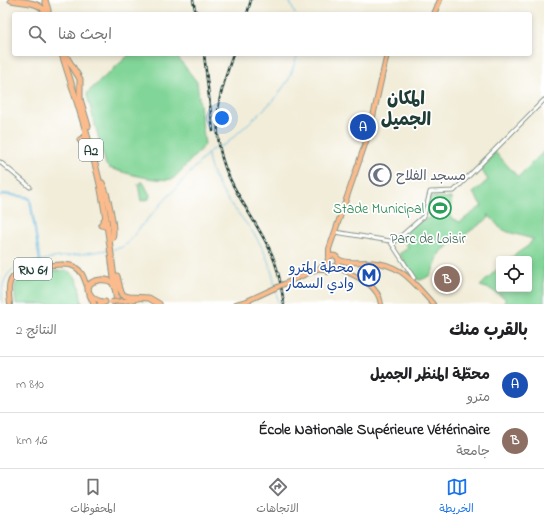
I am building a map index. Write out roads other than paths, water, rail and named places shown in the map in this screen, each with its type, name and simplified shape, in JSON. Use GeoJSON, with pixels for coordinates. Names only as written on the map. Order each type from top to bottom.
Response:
{"type":"FeatureCollection","features":[{"type":"Feature","properties":{"kind":"highway"},"geometry":{"type":"LineString","coordinates":[[11,0],[36,2],[47,12]]}},
{"type":"Feature","properties":{"kind":"highway"},"geometry":{"type":"LineString","coordinates":[[45,0],[48,12]]}},
{"type":"Feature","properties":{"kind":"highway"},"geometry":{"type":"LineString","coordinates":[[48,0],[52,12]]}},
{"type":"Feature","properties":{"kind":"highway","name":"A2"},"geometry":{"type":"LineString","coordinates":[[65,56],[80,98],[102,183],[112,238],[112,247]]}},
{"type":"Feature","properties":{"kind":"highway","name":"A2"},"geometry":{"type":"LineString","coordinates":[[65,56],[93,154],[106,216],[102,225],[108,227],[118,276],[119,302]]}},
{"type":"Feature","properties":{"kind":"highway"},"geometry":{"type":"LineString","coordinates":[[84,124],[85,137],[81,142],[88,145],[93,154]]}},
{"type":"Feature","properties":{"kind":"highway","name":"A2"},"geometry":{"type":"LineString","coordinates":[[113,254],[119,302]]}},
{"type":"Feature","properties":{"kind":"highway"},"geometry":{"type":"LineString","coordinates":[[85,281],[110,276],[112,273],[113,261]]}},
{"type":"Feature","properties":{"kind":"highway"},"geometry":{"type":"LineString","coordinates":[[118,276],[120,289],[123,295],[149,298],[156,304]]}},
{"type":"Feature","properties":{"kind":"highway"},"geometry":{"type":"LineString","coordinates":[[85,281],[106,280],[112,282],[119,302]]}},
{"type":"Feature","properties":{"kind":"highway"},"geometry":{"type":"LineString","coordinates":[[93,281],[89,285],[89,292],[94,304]]}},
{"type":"Feature","properties":{"kind":"main road"},"geometry":{"type":"LineString","coordinates":[[435,12],[440,0]]}},
{"type":"Feature","properties":{"kind":"main road"},"geometry":{"type":"LineString","coordinates":[[380,304],[377,295],[370,287],[337,266],[328,264],[328,258],[329,250],[370,130],[387,56]]}},
{"type":"Feature","properties":{"kind":"main road"},"geometry":{"type":"LineString","coordinates":[[329,250],[336,258],[344,262],[372,263],[400,272],[412,279],[432,304]]}},
{"type":"Feature","properties":{"kind":"main road"},"geometry":{"type":"LineString","coordinates":[[328,258],[336,258]]}},
{"type":"Feature","properties":{"kind":"main road"},"geometry":{"type":"LineString","coordinates":[[319,269],[328,258]]}},
{"type":"Feature","properties":{"kind":"main road"},"geometry":{"type":"LineString","coordinates":[[336,258],[337,266]]}},
{"type":"Feature","properties":{"kind":"main road"},"geometry":{"type":"LineString","coordinates":[[236,304],[252,299],[326,266],[372,263]]}},
{"type":"Feature","properties":{"kind":"main road","name":"RN 61"},"geometry":{"type":"LineString","coordinates":[[10,304],[9,284],[13,277],[26,270],[70,265],[79,270],[89,292]]}},
{"type":"Feature","properties":{"kind":"main road"},"geometry":{"type":"LineString","coordinates":[[319,269],[324,269],[328,272]]}},
{"type":"Feature","properties":{"kind":"main road"},"geometry":{"type":"LineString","coordinates":[[89,292],[96,300],[102,303],[144,299],[156,304]]}},
{"type":"Feature","properties":{"kind":"street"},"geometry":{"type":"LineString","coordinates":[[392,244],[424,216],[430,192],[454,191],[544,100]]}},
{"type":"Feature","properties":{"kind":"street"},"geometry":{"type":"LineString","coordinates":[[0,162],[30,187]]}},
{"type":"Feature","properties":{"kind":"street"},"geometry":{"type":"LineString","coordinates":[[335,232],[387,240],[392,244],[412,279]]}},
{"type":"Feature","properties":{"kind":"waterway"},"geometry":{"type":"LineString","coordinates":[[289,0],[294,12]]}},
{"type":"Feature","properties":{"kind":"waterway"},"geometry":{"type":"LineString","coordinates":[[113,249],[120,248],[127,244],[142,225],[211,150],[226,144],[275,99],[289,79],[297,56]]}},
{"type":"Feature","properties":{"kind":"waterway"},"geometry":{"type":"LineString","coordinates":[[208,155],[210,167],[220,188],[249,227],[262,248],[270,267],[275,286]]}},
{"type":"Feature","properties":{"kind":"waterway"},"geometry":{"type":"LineString","coordinates":[[0,196],[3,194],[26,197],[30,199],[40,261]]}},
{"type":"Feature","properties":{"kind":"waterway"},"geometry":{"type":"LineString","coordinates":[[3,304],[2,294],[5,279],[18,265],[107,250]]}},
{"type":"Feature","properties":{"kind":"waterway"},"geometry":{"type":"LineString","coordinates":[[276,289],[278,304]]}},
{"type":"Feature","properties":{"kind":"railway"},"geometry":{"type":"LineString","coordinates":[[193,0],[196,12]]}},
{"type":"Feature","properties":{"kind":"railway"},"geometry":{"type":"LineString","coordinates":[[248,12],[251,0]]}},
{"type":"Feature","properties":{"kind":"railway"},"geometry":{"type":"LineString","coordinates":[[204,56],[213,131]]}},
{"type":"Feature","properties":{"kind":"railway"},"geometry":{"type":"LineString","coordinates":[[232,56],[220,98],[218,113],[220,152],[233,185],[260,231],[275,262],[284,304]]}},
{"type":"Feature","properties":{"kind":"place","name":"محطّة المنظر الجميل"},"geometry":{"type":"Point","coordinates":[363,127]}},
{"type":"Feature","properties":{"kind":"place","name":"مسجد الفلاح"},"geometry":{"type":"Point","coordinates":[380,175]}},
{"type":"Feature","properties":{"kind":"place","name":"Stade Municipal"},"geometry":{"type":"Point","coordinates":[440,208]}},
{"type":"Feature","properties":{"kind":"place","name":"محطة المترو وادي السمار"},"geometry":{"type":"Point","coordinates":[369,275]}},
{"type":"Feature","properties":{"kind":"place","name":"École Nationale Supérieure Vétérinaire"},"geometry":{"type":"Point","coordinates":[447,279]}},
{"type":"Feature","properties":{"kind":"district","name":"المكان الجميل"},"geometry":{"type":"Point","coordinates":[406,108]}},
{"type":"Feature","properties":{"kind":"park label","name":"Parc de Loisir"},"geometry":{"type":"Point","coordinates":[428,238]}}]}
